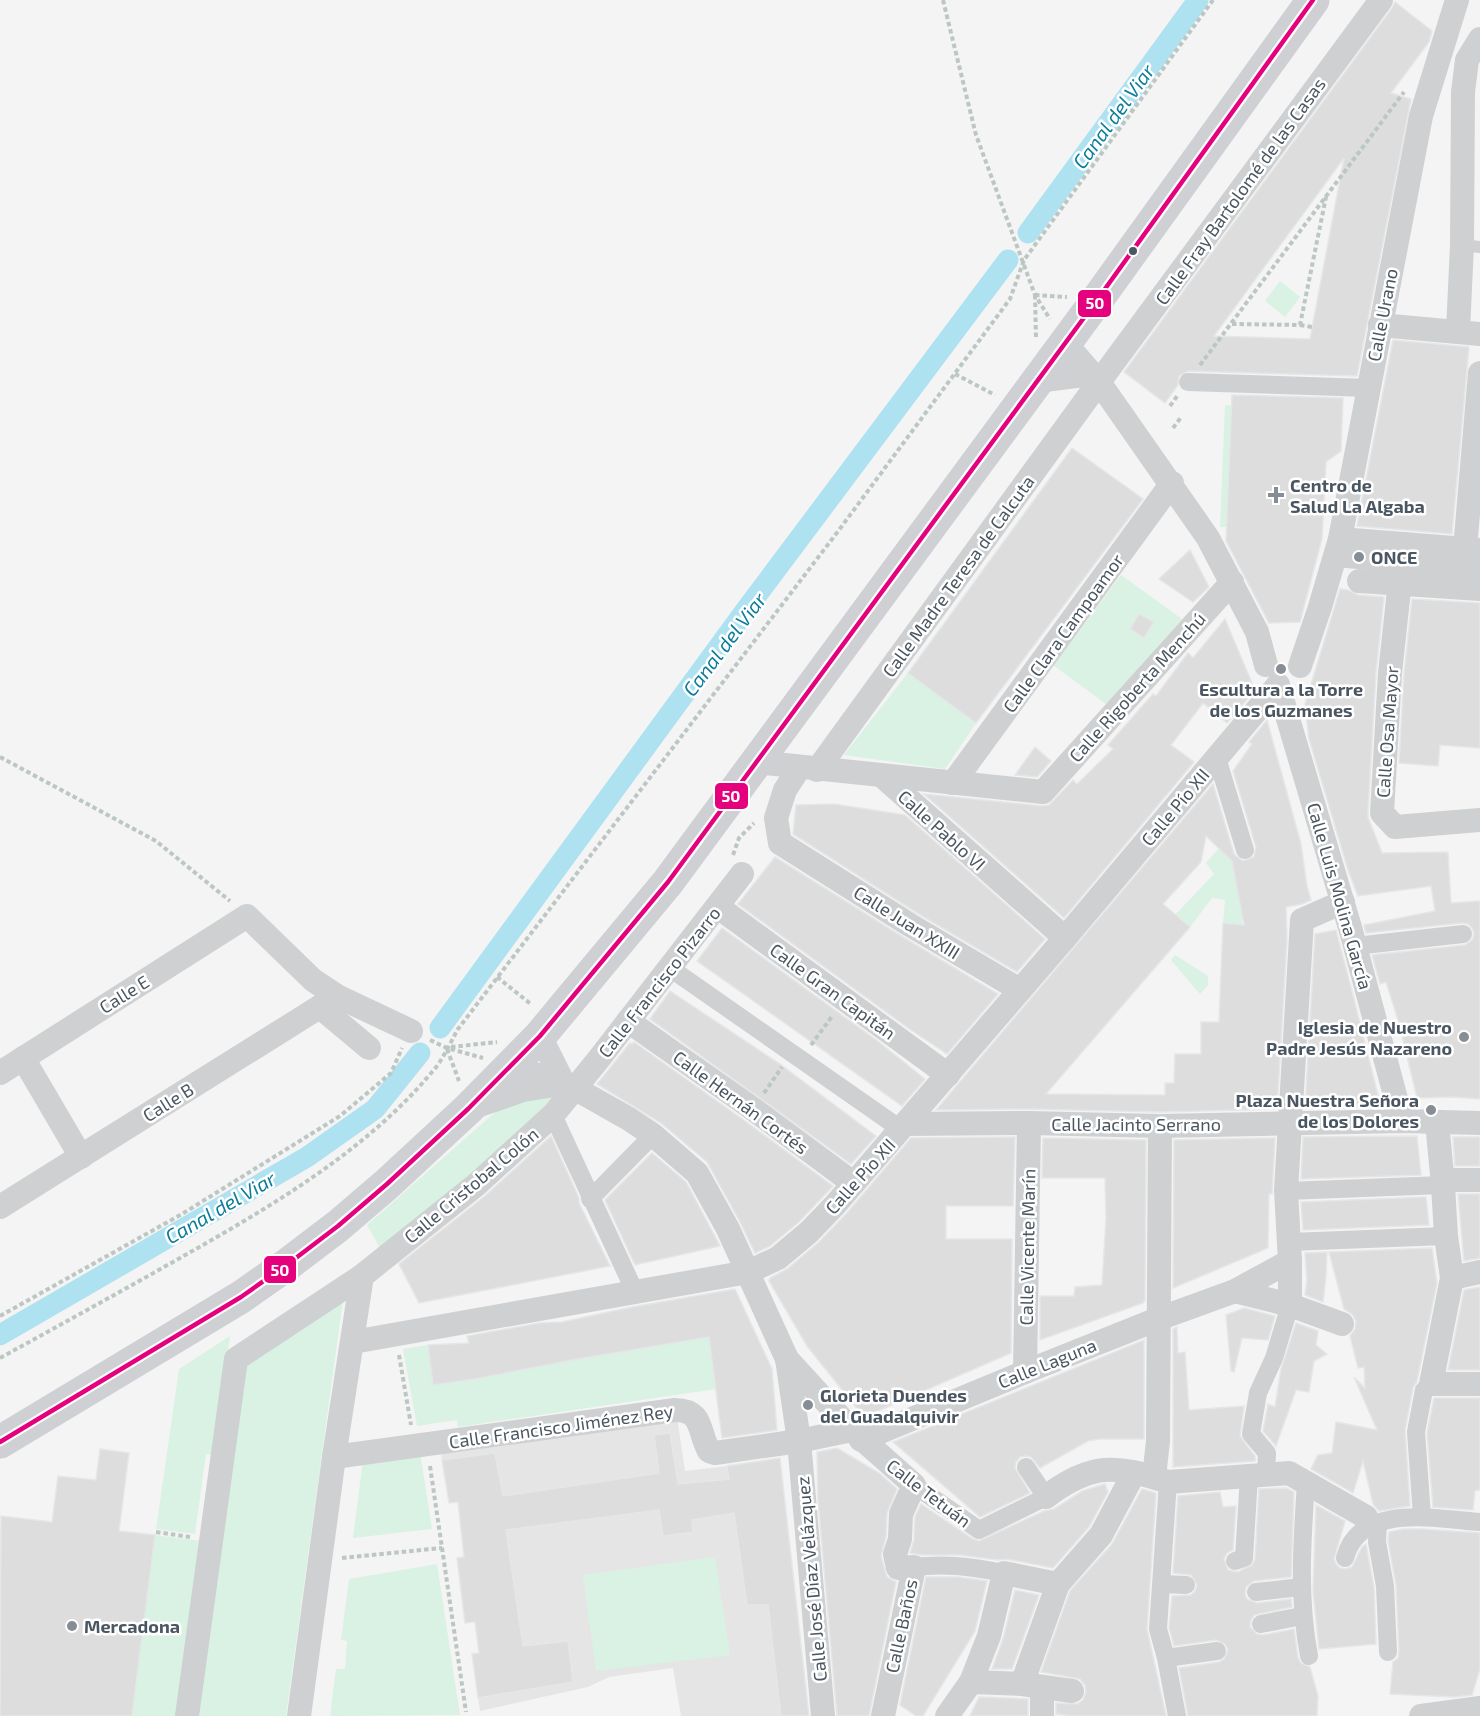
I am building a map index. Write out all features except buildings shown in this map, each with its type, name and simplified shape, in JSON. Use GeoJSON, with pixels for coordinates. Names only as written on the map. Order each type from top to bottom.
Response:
{"type":"FeatureCollection","features":[{"type":"Feature","properties":{"kind":"main road"},"geometry":{"type":"LineString","coordinates":[[0,1443],[241,1297],[330,1233],[387,1184],[513,1066],[537,1021],[668,882],[1087,313],[1313,0]]}},
{"type":"Feature","properties":{"kind":"main road"},"geometry":{"type":"LineString","coordinates":[[0,1417],[153,1337],[235,1286],[387,1184]]}},
{"type":"Feature","properties":{"kind":"street","name":"Calle Fray Bartolomé de las Casas"},"geometry":{"type":"LineString","coordinates":[[1095,377],[1381,0]]}},
{"type":"Feature","properties":{"kind":"street","name":"Calle Urano"},"geometry":{"type":"LineString","coordinates":[[1284,672],[1311,631],[1337,549],[1421,116],[1457,0]]}},
{"type":"Feature","properties":{"kind":"street"},"geometry":{"type":"LineString","coordinates":[[1380,325],[1469,332],[1471,246],[1463,92],[1467,60],[1480,39]]}},
{"type":"Feature","properties":{"kind":"street"},"geometry":{"type":"LineString","coordinates":[[1087,313],[1095,377]]}},
{"type":"Feature","properties":{"kind":"street"},"geometry":{"type":"LineString","coordinates":[[1065,343],[1095,377],[1172,483],[1208,538],[1257,632],[1284,672]]}},
{"type":"Feature","properties":{"kind":"street"},"geometry":{"type":"LineString","coordinates":[[1359,582],[1402,564],[1473,550],[1480,373]]}},
{"type":"Feature","properties":{"kind":"street"},"geometry":{"type":"LineString","coordinates":[[1037,381],[1095,377]]}},
{"type":"Feature","properties":{"kind":"street","name":"Calle Madre Teresa de Calcuta"},"geometry":{"type":"LineString","coordinates":[[776,818],[785,790],[808,768],[1095,377]]}},
{"type":"Feature","properties":{"kind":"street"},"geometry":{"type":"LineString","coordinates":[[1188,382],[1369,388]]}},
{"type":"Feature","properties":{"kind":"street","name":"Calle Clara Campoamor"},"geometry":{"type":"LineString","coordinates":[[953,783],[1172,483]]}},
{"type":"Feature","properties":{"kind":"street"},"geometry":{"type":"LineString","coordinates":[[1337,549],[1402,564],[1480,590]]}},
{"type":"Feature","properties":{"kind":"street"},"geometry":{"type":"LineString","coordinates":[[1402,564],[1480,570]]}},
{"type":"Feature","properties":{"kind":"street","name":"Calle Osa Mayor"},"geometry":{"type":"LineString","coordinates":[[1402,564],[1390,673],[1382,813],[1395,826],[1480,820]]}},
{"type":"Feature","properties":{"kind":"street","name":"Calle Rigoberta Menchú"},"geometry":{"type":"LineString","coordinates":[[953,783],[1043,792],[1232,582]]}},
{"type":"Feature","properties":{"kind":"street","name":"Calle Pío XII"},"geometry":{"type":"LineString","coordinates":[[353,1342],[748,1272],[778,1258],[835,1205],[904,1127],[1217,758],[1284,672]]}},
{"type":"Feature","properties":{"kind":"street","name":"Calle Luis Molina García"},"geometry":{"type":"LineString","coordinates":[[1284,672],[1402,1121]]}},
{"type":"Feature","properties":{"kind":"street","name":"Calle Pío XII"},"geometry":{"type":"LineString","coordinates":[[1217,758],[1245,850]]}},
{"type":"Feature","properties":{"kind":"street","name":"Calle Pablo VI"},"geometry":{"type":"LineString","coordinates":[[756,762],[881,776],[1065,938]]}},
{"type":"Feature","properties":{"kind":"street"},"geometry":{"type":"LineString","coordinates":[[881,776],[953,783]]}},
{"type":"Feature","properties":{"kind":"street","name":"Calle Juan XXIII"},"geometry":{"type":"LineString","coordinates":[[776,818],[780,843],[910,925],[1020,990]]}},
{"type":"Feature","properties":{"kind":"street","name":"Calle Francisco Pizarro"},"geometry":{"type":"LineString","coordinates":[[570,1087],[628,1021],[742,874]]}},
{"type":"Feature","properties":{"kind":"street"},"geometry":{"type":"LineString","coordinates":[[1235,1560],[1244,1558],[1258,1475],[1268,1453],[1251,1434],[1258,1393],[1274,1358],[1290,1305],[1286,1191],[1302,920],[1343,902]]}},
{"type":"Feature","properties":{"kind":"street","name":"Calle Gran Capitán"},"geometry":{"type":"LineString","coordinates":[[718,907],[948,1075]]}},
{"type":"Feature","properties":{"kind":"street"},"geometry":{"type":"LineString","coordinates":[[247,916],[313,980],[328,1002],[369,1048]]}},
{"type":"Feature","properties":{"kind":"street","name":"Calle E"},"geometry":{"type":"LineString","coordinates":[[0,1073],[247,916]]}},
{"type":"Feature","properties":{"kind":"street"},"geometry":{"type":"LineString","coordinates":[[1355,946],[1463,934]]}},
{"type":"Feature","properties":{"kind":"street"},"geometry":{"type":"LineString","coordinates":[[670,968],[796,1056],[904,1127]]}},
{"type":"Feature","properties":{"kind":"street"},"geometry":{"type":"LineString","coordinates":[[328,1002],[411,1031]]}},
{"type":"Feature","properties":{"kind":"street","name":"Calle B"},"geometry":{"type":"LineString","coordinates":[[0,1208],[328,1002]]}},
{"type":"Feature","properties":{"kind":"street"},"geometry":{"type":"LineString","coordinates":[[468,1109],[523,1090],[570,1087],[537,1021]]}},
{"type":"Feature","properties":{"kind":"street","name":"Calle Hernán Cortés"},"geometry":{"type":"LineString","coordinates":[[628,1021],[853,1183]]}},
{"type":"Feature","properties":{"kind":"street"},"geometry":{"type":"LineString","coordinates":[[23,1058],[81,1157]]}},
{"type":"Feature","properties":{"kind":"street","name":"Calle José Díaz Velázquez"},"geometry":{"type":"LineString","coordinates":[[513,1066],[570,1087],[629,1119],[653,1135],[697,1173],[728,1229],[787,1359],[799,1442],[823,1716]]}},
{"type":"Feature","properties":{"kind":"street","name":"Calle Cristobal Colón"},"geometry":{"type":"LineString","coordinates":[[211,1540],[236,1359],[362,1276],[476,1185],[553,1115],[570,1087]]}},
{"type":"Feature","properties":{"kind":"street"},"geometry":{"type":"LineString","coordinates":[[553,1115],[635,1292]]}},
{"type":"Feature","properties":{"kind":"street","name":"Calle Jacinto Serrano"},"geometry":{"type":"LineString","coordinates":[[904,1127],[1029,1123],[1160,1126],[1402,1121],[1480,1124]]}},
{"type":"Feature","properties":{"kind":"street"},"geometry":{"type":"LineString","coordinates":[[1422,1516],[1416,1432],[1424,1390],[1431,1384],[1452,1278],[1446,1236],[1437,1122]]}},
{"type":"Feature","properties":{"kind":"street","name":"Calle Vicente Marín"},"geometry":{"type":"LineString","coordinates":[[1025,1372],[1029,1123]]}},
{"type":"Feature","properties":{"kind":"street"},"geometry":{"type":"LineString","coordinates":[[1160,1126],[1158,1441],[1152,1477],[1162,1584],[1158,1629],[1177,1716]]}},
{"type":"Feature","properties":{"kind":"street"},"geometry":{"type":"LineString","coordinates":[[590,1199],[653,1135]]}},
{"type":"Feature","properties":{"kind":"street"},"geometry":{"type":"LineString","coordinates":[[1286,1191],[1480,1180]]}},
{"type":"Feature","properties":{"kind":"street"},"geometry":{"type":"LineString","coordinates":[[1289,1251],[1446,1236]]}},
{"type":"Feature","properties":{"kind":"street","name":"Calle Laguna"},"geometry":{"type":"LineString","coordinates":[[856,1435],[1235,1291],[1289,1251]]}},
{"type":"Feature","properties":{"kind":"street"},"geometry":{"type":"LineString","coordinates":[[1452,1278],[1480,1272]]}},
{"type":"Feature","properties":{"kind":"street"},"geometry":{"type":"LineString","coordinates":[[300,1716],[334,1457],[362,1276]]}},
{"type":"Feature","properties":{"kind":"street"},"geometry":{"type":"LineString","coordinates":[[1235,1291],[1290,1305],[1342,1324]]}},
{"type":"Feature","properties":{"kind":"street","name":"Calle José Díaz Velázquez"},"geometry":{"type":"LineString","coordinates":[[787,1359],[856,1435]]}},
{"type":"Feature","properties":{"kind":"street"},"geometry":{"type":"LineString","coordinates":[[1431,1384],[1480,1384]]}},
{"type":"Feature","properties":{"kind":"street","name":"Calle Francisco Jiménez Rey"},"geometry":{"type":"LineString","coordinates":[[334,1457],[675,1410],[689,1412],[695,1416],[699,1421],[709,1451],[715,1453],[799,1442]]}},
{"type":"Feature","properties":{"kind":"street"},"geometry":{"type":"LineString","coordinates":[[799,1442],[856,1435]]}},
{"type":"Feature","properties":{"kind":"street","name":"Calle Tetuán"},"geometry":{"type":"LineString","coordinates":[[856,1435],[914,1485],[979,1530],[1046,1497],[1074,1478],[1093,1470],[1113,1469],[1152,1477],[1288,1473],[1372,1520]]}},
{"type":"Feature","properties":{"kind":"street"},"geometry":{"type":"LineString","coordinates":[[1026,1467],[1046,1497]]}},
{"type":"Feature","properties":{"kind":"street"},"geometry":{"type":"LineString","coordinates":[[1042,1716],[1032,1686],[1058,1584],[1152,1477]]}},
{"type":"Feature","properties":{"kind":"street"},"geometry":{"type":"LineString","coordinates":[[1306,1483],[1301,1587],[1302,1616],[1309,1656]]}},
{"type":"Feature","properties":{"kind":"street","name":"Calle Baños"},"geometry":{"type":"LineString","coordinates":[[883,1716],[914,1567],[898,1568],[896,1554],[900,1539],[901,1514],[914,1485]]}},
{"type":"Feature","properties":{"kind":"street"},"geometry":{"type":"LineString","coordinates":[[1372,1520],[1422,1516],[1480,1522]]}},
{"type":"Feature","properties":{"kind":"street"},"geometry":{"type":"LineString","coordinates":[[1345,1558],[1351,1541],[1372,1520]]}},
{"type":"Feature","properties":{"kind":"street"},"geometry":{"type":"LineString","coordinates":[[1372,1520],[1385,1586],[1388,1652]]}},
{"type":"Feature","properties":{"kind":"street"},"geometry":{"type":"LineString","coordinates":[[187,1716],[211,1540]]}},
{"type":"Feature","properties":{"kind":"street"},"geometry":{"type":"LineString","coordinates":[[914,1567],[962,1565],[1058,1584]]}},
{"type":"Feature","properties":{"kind":"street"},"geometry":{"type":"LineString","coordinates":[[947,1716],[971,1682],[989,1636],[1004,1573]]}},
{"type":"Feature","properties":{"kind":"street"},"geometry":{"type":"LineString","coordinates":[[1162,1584],[1186,1585]]}},
{"type":"Feature","properties":{"kind":"street"},"geometry":{"type":"LineString","coordinates":[[1256,1592],[1301,1587]]}},
{"type":"Feature","properties":{"kind":"street"},"geometry":{"type":"LineString","coordinates":[[1261,1624],[1302,1616]]}},
{"type":"Feature","properties":{"kind":"street"},"geometry":{"type":"LineString","coordinates":[[1166,1658],[1217,1651]]}},
{"type":"Feature","properties":{"kind":"street"},"geometry":{"type":"LineString","coordinates":[[971,1682],[1071,1691]]}},
{"type":"Feature","properties":{"kind":"street"},"geometry":{"type":"LineString","coordinates":[[1420,1716],[1480,1708]]}},
{"type":"Feature","properties":{"kind":"path"},"geometry":{"type":"LineString","coordinates":[[943,0],[976,135],[1035,295]]}},
{"type":"Feature","properties":{"kind":"path"},"geometry":{"type":"LineString","coordinates":[[0,1358],[206,1244],[324,1170],[398,1109],[434,1070],[458,1029],[836,534],[1010,299],[1024,260],[1213,0]]}},
{"type":"Feature","properties":{"kind":"path"},"geometry":{"type":"LineString","coordinates":[[1170,406],[1408,86]]}},
{"type":"Feature","properties":{"kind":"path"},"geometry":{"type":"LineString","coordinates":[[1300,325],[1327,194]]}},
{"type":"Feature","properties":{"kind":"path"},"geometry":{"type":"LineString","coordinates":[[1231,324],[1312,327]]}},
{"type":"Feature","properties":{"kind":"path"},"geometry":{"type":"LineString","coordinates":[[955,374],[998,397]]}},
{"type":"Feature","properties":{"kind":"path"},"geometry":{"type":"LineString","coordinates":[[1173,428],[1182,416]]}},
{"type":"Feature","properties":{"kind":"path"},"geometry":{"type":"LineString","coordinates":[[0,757],[156,841],[247,916]]}},
{"type":"Feature","properties":{"kind":"path"},"geometry":{"type":"LineString","coordinates":[[742,874],[732,861],[739,838],[749,826],[758,820],[776,818]]}},
{"type":"Feature","properties":{"kind":"path"},"geometry":{"type":"LineString","coordinates":[[497,977],[537,1021]]}},
{"type":"Feature","properties":{"kind":"path"},"geometry":{"type":"LineString","coordinates":[[753,1109],[844,999]]}},
{"type":"Feature","properties":{"kind":"path"},"geometry":{"type":"LineString","coordinates":[[0,1316],[182,1214],[340,1116],[391,1073],[411,1031]]}},
{"type":"Feature","properties":{"kind":"path"},"geometry":{"type":"LineString","coordinates":[[395,1334],[442,1548],[466,1712]]}},
{"type":"Feature","properties":{"kind":"path"},"geometry":{"type":"LineString","coordinates":[[156,1532],[211,1540]]}},
{"type":"Feature","properties":{"kind":"path"},"geometry":{"type":"LineString","coordinates":[[335,1559],[442,1548]]}},
{"type":"Feature","properties":{"kind":"shaded area"},"geometry":{"type":"Polygon","coordinates":[[[677,1417],[685,1471],[727,1466],[747,1605],[768,1605],[781,1716],[681,1716],[673,1668],[609,1677],[588,1687],[480,1711],[472,1654],[479,1653],[475,1622],[465,1623],[457,1558],[464,1556],[458,1503],[449,1503],[441,1453],[677,1417]]]}},
{"type":"Feature","properties":{"kind":"green space"},"geometry":{"type":"Polygon","coordinates":[[[1280,281],[1300,297],[1285,317],[1265,301],[1280,281]]]}},
{"type":"Feature","properties":{"kind":"green space"},"geometry":{"type":"Polygon","coordinates":[[[1225,405],[1232,406],[1227,527],[1220,527],[1225,405]]]}},
{"type":"Feature","properties":{"kind":"green space"},"geometry":{"type":"Polygon","coordinates":[[[1121,575],[1182,619],[1106,704],[1053,665],[1121,575]]]}},
{"type":"Feature","properties":{"kind":"green space"},"geometry":{"type":"Polygon","coordinates":[[[908,673],[976,723],[945,769],[844,755],[908,673]]]}},
{"type":"Feature","properties":{"kind":"green space"},"geometry":{"type":"Polygon","coordinates":[[[1219,848],[1232,861],[1242,925],[1223,923],[1225,900],[1212,898],[1190,927],[1175,915],[1214,874],[1206,863],[1219,848]]]}},
{"type":"Feature","properties":{"kind":"green space"},"geometry":{"type":"Polygon","coordinates":[[[1175,955],[1208,976],[1208,985],[1200,994],[1171,960],[1175,955]]]}},
{"type":"Feature","properties":{"kind":"green space"},"geometry":{"type":"Polygon","coordinates":[[[544,1093],[559,1101],[381,1250],[367,1225],[509,1100],[544,1093]]]}},
{"type":"Feature","properties":{"kind":"green space"},"geometry":{"type":"Polygon","coordinates":[[[343,1300],[286,1716],[197,1716],[245,1366],[343,1300]]]}},
{"type":"Feature","properties":{"kind":"green space"},"geometry":{"type":"Polygon","coordinates":[[[230,1336],[215,1455],[206,1454],[195,1534],[156,1529],[179,1369],[230,1336]]]}},
{"type":"Feature","properties":{"kind":"green space"},"geometry":{"type":"Polygon","coordinates":[[[709,1337],[716,1389],[458,1427],[457,1420],[417,1426],[403,1349],[428,1345],[434,1385],[709,1337]]]}},
{"type":"Feature","properties":{"kind":"green space"},"geometry":{"type":"Polygon","coordinates":[[[420,1452],[432,1529],[353,1538],[363,1460],[420,1452]]]}},
{"type":"Feature","properties":{"kind":"green space"},"geometry":{"type":"Polygon","coordinates":[[[155,1535],[201,1541],[177,1716],[132,1716],[155,1535]]]}},
{"type":"Feature","properties":{"kind":"green space"},"geometry":{"type":"Polygon","coordinates":[[[715,1557],[730,1655],[596,1671],[583,1575],[715,1557]]]}},
{"type":"Feature","properties":{"kind":"green space"},"geometry":{"type":"Polygon","coordinates":[[[437,1564],[460,1715],[330,1716],[336,1669],[345,1669],[347,1641],[341,1640],[349,1579],[437,1564]]]}},
{"type":"Feature","properties":{"kind":"waterway","name":"Canal del Viar"},"geometry":{"type":"LineString","coordinates":[[1028,233],[1198,0]]}},
{"type":"Feature","properties":{"kind":"waterway","name":"Canal del Viar"},"geometry":{"type":"LineString","coordinates":[[440,1028],[745,611],[1008,260]]}},
{"type":"Feature","properties":{"kind":"waterway","name":"Canal del Viar"},"geometry":{"type":"LineString","coordinates":[[0,1335],[307,1157],[375,1109],[420,1053]]}},
{"type":"Feature","properties":{"kind":"transit line","name":"50"},"geometry":{"type":"LineString","coordinates":[[0,1442],[241,1297],[288,1264],[338,1226],[387,1184],[468,1109],[540,1036],[668,882],[1097,300],[1313,0]]}},
{"type":"Feature","properties":{"kind":"place","name":"Centro de Salud La Algaba"},"geometry":{"type":"Point","coordinates":[1276,495]}},
{"type":"Feature","properties":{"kind":"place","name":"ONCE"},"geometry":{"type":"Point","coordinates":[1359,557]}},
{"type":"Feature","properties":{"kind":"place","name":"Escultura a la Torre de los Guzmanes"},"geometry":{"type":"Point","coordinates":[1281,669]}},
{"type":"Feature","properties":{"kind":"place","name":"Iglesia de Nuestro Padre Jesús Nazareno"},"geometry":{"type":"Point","coordinates":[1464,1037]}},
{"type":"Feature","properties":{"kind":"place","name":"Plaza Nuestra Señora de los Dolores"},"geometry":{"type":"Point","coordinates":[1431,1110]}},
{"type":"Feature","properties":{"kind":"place","name":"Glorieta Duendes del Guadalquivir"},"geometry":{"type":"Point","coordinates":[808,1405]}},
{"type":"Feature","properties":{"kind":"place","name":"Mercadona"},"geometry":{"type":"Point","coordinates":[72,1626]}}]}
